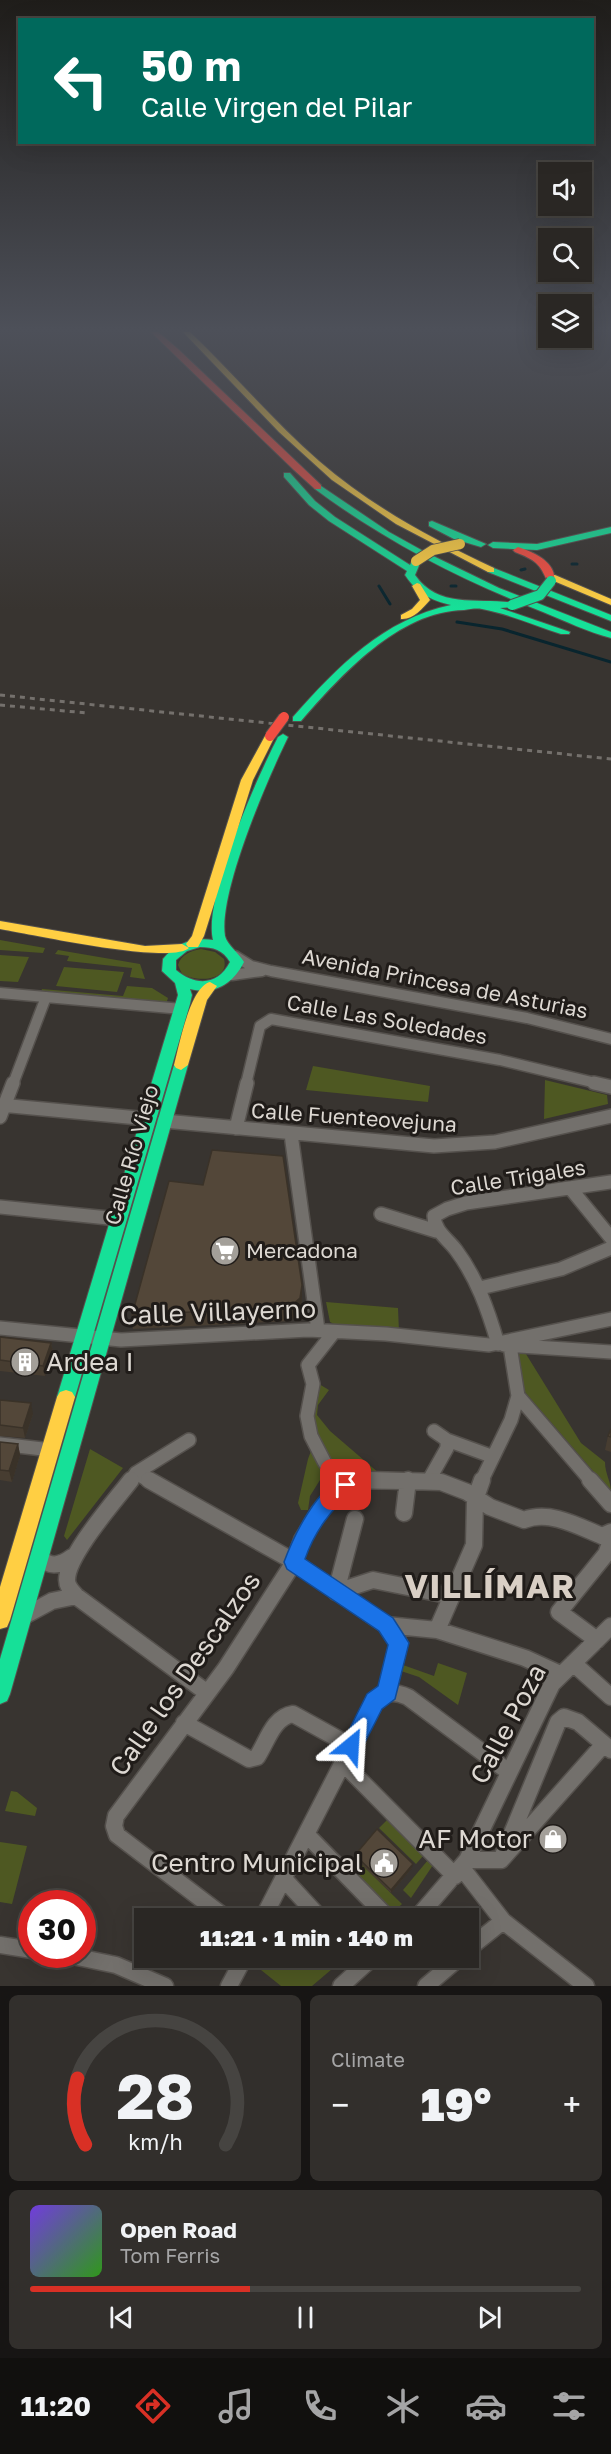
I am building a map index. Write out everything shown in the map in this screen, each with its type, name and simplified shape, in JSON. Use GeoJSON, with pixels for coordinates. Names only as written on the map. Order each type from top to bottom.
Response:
{"type":"FeatureCollection","features":[{"type":"Feature","properties":{"kind":"main road"},"geometry":{"type":"LineString","coordinates":[[247,425],[312,503],[354,535],[413,566]]}},
{"type":"Feature","properties":{"kind":"main road"},"geometry":{"type":"LineString","coordinates":[[251,425],[322,490],[395,538],[496,589],[611,635]]}},
{"type":"Feature","properties":{"kind":"main road"},"geometry":{"type":"LineString","coordinates":[[278,425],[335,479],[403,524],[496,573],[611,618]]}},
{"type":"Feature","properties":{"kind":"main road"},"geometry":{"type":"LineString","coordinates":[[286,425],[324,462],[402,507]]}},
{"type":"Feature","properties":{"kind":"main road"},"geometry":{"type":"LineString","coordinates":[[421,518],[448,533],[522,551],[538,558],[550,575],[611,602]]}},
{"type":"Feature","properties":{"kind":"main road"},"geometry":{"type":"LineString","coordinates":[[277,737],[252,803],[218,917],[218,937],[231,953],[237,967],[232,975],[210,986],[182,983],[171,975],[168,966],[173,955],[188,946],[198,936],[247,780],[277,737],[291,718],[335,664],[420,607],[425,600],[411,576],[413,566],[434,550],[460,544],[529,548],[561,543],[611,530]]}},
{"type":"Feature","properties":{"kind":"main road"},"geometry":{"type":"LineString","coordinates":[[291,718],[363,654],[391,635],[438,611],[512,604],[539,595],[547,589],[550,575],[546,554],[561,543]]}},
{"type":"Feature","properties":{"kind":"main road"},"geometry":{"type":"LineString","coordinates":[[417,586],[445,601],[481,606],[611,647]]}},
{"type":"Feature","properties":{"kind":"main road"},"geometry":{"type":"LineString","coordinates":[[0,925],[145,950],[212,944],[231,953]]}},
{"type":"Feature","properties":{"kind":"main road"},"geometry":{"type":"LineString","coordinates":[[0,933],[140,957],[168,966]]}},
{"type":"Feature","properties":{"kind":"main road","name":"Calle Río Viejo"},"geometry":{"type":"LineString","coordinates":[[0,1620],[182,1009],[185,995],[182,983]]}},
{"type":"Feature","properties":{"kind":"main road","name":"Calle Río Viejo"},"geometry":{"type":"LineString","coordinates":[[0,1694],[200,999],[210,986]]}},
{"type":"Feature","properties":{"kind":"street","name":"Avenida Princesa de Asturias"},"geometry":{"type":"LineString","coordinates":[[231,953],[251,966],[271,971],[527,1018],[611,1039]]}},
{"type":"Feature","properties":{"kind":"street","name":"Avenida Princesa de Asturias"},"geometry":{"type":"LineString","coordinates":[[232,975],[271,971]]}},
{"type":"Feature","properties":{"kind":"street"},"geometry":{"type":"LineString","coordinates":[[0,993],[182,1009]]}},
{"type":"Feature","properties":{"kind":"street"},"geometry":{"type":"LineString","coordinates":[[0,1117],[2,1105],[46,997]]}},
{"type":"Feature","properties":{"kind":"street","name":"Calle Las Soledades"},"geometry":{"type":"LineString","coordinates":[[236,1128],[260,1026],[271,1019],[469,1054],[611,1087]]}},
{"type":"Feature","properties":{"kind":"street"},"geometry":{"type":"LineString","coordinates":[[2,1105],[149,1119]]}},
{"type":"Feature","properties":{"kind":"street","name":"Calle Fuenteovejuna"},"geometry":{"type":"LineString","coordinates":[[164,1121],[434,1146],[467,1145],[521,1137],[611,1116]]}},
{"type":"Feature","properties":{"kind":"street"},"geometry":{"type":"LineString","coordinates":[[291,1134],[318,1330]]}},
{"type":"Feature","properties":{"kind":"street","name":"Calle Trigales"},"geometry":{"type":"LineString","coordinates":[[436,1230],[434,1216],[440,1210],[466,1203],[611,1182]]}},
{"type":"Feature","properties":{"kind":"street"},"geometry":{"type":"LineString","coordinates":[[571,1189],[611,1238]]}},
{"type":"Feature","properties":{"kind":"street"},"geometry":{"type":"LineString","coordinates":[[0,1207],[118,1219]]}},
{"type":"Feature","properties":{"kind":"street"},"geometry":{"type":"LineString","coordinates":[[381,1214],[436,1230],[456,1249],[480,1288],[504,1345],[518,1396],[516,1408],[491,1456],[475,1497],[475,1542],[462,1577],[437,1630]]}},
{"type":"Feature","properties":{"kind":"street"},"geometry":{"type":"LineString","coordinates":[[480,1288],[561,1269],[611,1248]]}},
{"type":"Feature","properties":{"kind":"street","name":"Calle Villayerno"},"geometry":{"type":"LineString","coordinates":[[103,1340],[318,1330],[504,1345],[512,1339],[611,1319]]}},
{"type":"Feature","properties":{"kind":"street"},"geometry":{"type":"LineString","coordinates":[[0,1328],[103,1340]]}},
{"type":"Feature","properties":{"kind":"street","name":"Calle Villayerno"},"geometry":{"type":"LineString","coordinates":[[334,1332],[308,1365],[315,1388],[307,1416],[311,1437],[318,1453],[334,1476],[346,1485]]}},
{"type":"Feature","properties":{"kind":"street"},"geometry":{"type":"LineString","coordinates":[[504,1345],[611,1352]]}},
{"type":"Feature","properties":{"kind":"street"},"geometry":{"type":"LineString","coordinates":[[518,1396],[611,1504]]}},
{"type":"Feature","properties":{"kind":"street"},"geometry":{"type":"LineString","coordinates":[[434,1431],[447,1440],[491,1456]]}},
{"type":"Feature","properties":{"kind":"street"},"geometry":{"type":"LineString","coordinates":[[39,1556],[48,1565],[55,1566],[61,1565],[75,1555],[136,1473],[189,1440]]}},
{"type":"Feature","properties":{"kind":"street"},"geometry":{"type":"LineString","coordinates":[[429,1480],[447,1448],[447,1440]]}},
{"type":"Feature","properties":{"kind":"street"},"geometry":{"type":"LineString","coordinates":[[0,1444],[51,1450]]}},
{"type":"Feature","properties":{"kind":"street"},"geometry":{"type":"LineString","coordinates":[[136,1473],[294,1562],[386,1625],[399,1643],[387,1692],[374,1702],[348,1744],[343,1763],[268,1908]]}},
{"type":"Feature","properties":{"kind":"street"},"geometry":{"type":"LineString","coordinates":[[346,1485],[365,1480],[429,1480],[450,1485],[490,1507],[524,1520],[532,1517],[557,1518],[602,1536],[611,1532]]}},
{"type":"Feature","properties":{"kind":"street"},"geometry":{"type":"LineString","coordinates":[[404,1513],[408,1480]]}},
{"type":"Feature","properties":{"kind":"street","name":"Calle los Descalzos"},"geometry":{"type":"LineString","coordinates":[[213,1908],[117,1835],[116,1816],[226,1668],[294,1562],[302,1540],[319,1512],[346,1485]]}},
{"type":"Feature","properties":{"kind":"street"},"geometry":{"type":"LineString","coordinates":[[336,1592],[356,1519]]}},
{"type":"Feature","properties":{"kind":"street"},"geometry":{"type":"LineString","coordinates":[[597,1640],[559,1612],[606,1554],[611,1541]]}},
{"type":"Feature","properties":{"kind":"street"},"geometry":{"type":"LineString","coordinates":[[75,1555],[67,1579],[69,1588],[76,1596],[206,1692]]}},
{"type":"Feature","properties":{"kind":"street"},"geometry":{"type":"LineString","coordinates":[[336,1592],[366,1581],[373,1581],[452,1596]]}},
{"type":"Feature","properties":{"kind":"street"},"geometry":{"type":"LineString","coordinates":[[21,1618],[52,1601],[76,1596]]}},
{"type":"Feature","properties":{"kind":"street"},"geometry":{"type":"LineString","coordinates":[[386,1625],[437,1630],[525,1658],[567,1668],[611,1697]]}},
{"type":"Feature","properties":{"kind":"street","name":"Calle Poza"},"geometry":{"type":"LineString","coordinates":[[426,1908],[461,1868],[552,1684],[611,1626]]}},
{"type":"Feature","properties":{"kind":"street"},"geometry":{"type":"LineString","coordinates":[[387,1692],[408,1697],[509,1772]]}},
{"type":"Feature","properties":{"kind":"street"},"geometry":{"type":"LineString","coordinates":[[184,1723],[249,1759],[257,1757],[280,1719],[288,1713],[348,1744]]}},
{"type":"Feature","properties":{"kind":"street","name":"Calle Poza"},"geometry":{"type":"LineString","coordinates":[[564,1718],[571,1719],[607,1747],[501,1860],[558,1722],[564,1718]]}},
{"type":"Feature","properties":{"kind":"street"},"geometry":{"type":"LineString","coordinates":[[343,1763],[461,1868],[503,1921],[586,1986]]}},
{"type":"Feature","properties":{"kind":"street"},"geometry":{"type":"LineString","coordinates":[[306,1834],[378,1908]]}},
{"type":"Feature","properties":{"kind":"street"},"geometry":{"type":"LineString","coordinates":[[461,1868],[501,1860]]}},
{"type":"Feature","properties":{"kind":"street"},"geometry":{"type":"LineString","coordinates":[[284,1879],[311,1908]]}},
{"type":"Feature","properties":{"kind":"street"},"geometry":{"type":"LineString","coordinates":[[479,1941],[503,1921]]}},
{"type":"Feature","properties":{"kind":"street"},"geometry":{"type":"LineString","coordinates":[[0,1945],[18,1948]]}},
{"type":"Feature","properties":{"kind":"street"},"geometry":{"type":"LineString","coordinates":[[96,1959],[135,1970],[165,1986]]}},
{"type":"Feature","properties":{"kind":"street"},"geometry":{"type":"LineString","coordinates":[[229,1986],[238,1968]]}},
{"type":"Feature","properties":{"kind":"street"},"geometry":{"type":"LineString","coordinates":[[341,1986],[358,1968]]}},
{"type":"Feature","properties":{"kind":"street"},"geometry":{"type":"LineString","coordinates":[[426,1986],[447,1968]]}},
{"type":"Feature","properties":{"kind":"green space"},"geometry":{"type":"Polygon","coordinates":[[[0,940],[45,948],[43,953],[0,950],[0,940]]]}},
{"type":"Feature","properties":{"kind":"green space"},"geometry":{"type":"Polygon","coordinates":[[[201,949],[215,952],[224,959],[222,972],[217,976],[203,979],[182,974],[178,965],[181,958],[201,949]]]}},
{"type":"Feature","properties":{"kind":"green space"},"geometry":{"type":"Polygon","coordinates":[[[58,950],[140,964],[145,979],[130,977],[132,968],[67,961],[69,956],[55,954],[58,950]]]}},
{"type":"Feature","properties":{"kind":"green space"},"geometry":{"type":"Polygon","coordinates":[[[0,955],[29,957],[18,982],[0,981],[0,955]]]}},
{"type":"Feature","properties":{"kind":"green space"},"geometry":{"type":"Polygon","coordinates":[[[64,967],[124,972],[117,992],[56,986],[64,967]]]}},
{"type":"Feature","properties":{"kind":"green space"},"geometry":{"type":"Polygon","coordinates":[[[127,986],[152,988],[168,998],[166,1004],[41,993],[42,989],[123,996],[127,986]]]}},
{"type":"Feature","properties":{"kind":"green space"},"geometry":{"type":"Polygon","coordinates":[[[313,1066],[430,1086],[428,1102],[306,1090],[313,1066]]]}},
{"type":"Feature","properties":{"kind":"green space"},"geometry":{"type":"Polygon","coordinates":[[[545,1080],[607,1095],[608,1104],[544,1119],[545,1080]]]}},
{"type":"Feature","properties":{"kind":"green space"},"geometry":{"type":"Polygon","coordinates":[[[326,1302],[398,1308],[399,1332],[336,1325],[330,1322],[326,1302]]]}},
{"type":"Feature","properties":{"kind":"green space"},"geometry":{"type":"Polygon","coordinates":[[[518,1353],[526,1354],[581,1443],[605,1462],[611,1492],[524,1391],[518,1353]]]}},
{"type":"Feature","properties":{"kind":"green space"},"geometry":{"type":"Polygon","coordinates":[[[319,1384],[329,1390],[318,1405],[317,1415],[330,1431],[380,1474],[344,1476],[325,1452],[319,1443],[314,1425],[319,1384]]]}},
{"type":"Feature","properties":{"kind":"green space"},"geometry":{"type":"Polygon","coordinates":[[[90,1449],[123,1468],[67,1540],[64,1536],[90,1449]]]}},
{"type":"Feature","properties":{"kind":"green space"},"geometry":{"type":"Polygon","coordinates":[[[311,1451],[325,1472],[310,1496],[308,1510],[301,1510],[298,1503],[311,1451]]]}},
{"type":"Feature","properties":{"kind":"green space"},"geometry":{"type":"Polygon","coordinates":[[[438,1663],[467,1673],[458,1705],[419,1677],[401,1671],[403,1665],[434,1676],[438,1663]]]}},
{"type":"Feature","properties":{"kind":"green space"},"geometry":{"type":"Polygon","coordinates":[[[11,1791],[17,1792],[37,1808],[35,1816],[5,1811],[11,1791]]]}},
{"type":"Feature","properties":{"kind":"green space"},"geometry":{"type":"Polygon","coordinates":[[[388,1819],[423,1856],[416,1864],[379,1828],[388,1819]]]}},
{"type":"Feature","properties":{"kind":"green space"},"geometry":{"type":"Polygon","coordinates":[[[0,1842],[27,1846],[12,1904],[0,1902],[0,1842]]]}},
{"type":"Feature","properties":{"kind":"green space"},"geometry":{"type":"Polygon","coordinates":[[[355,1858],[402,1904],[398,1908],[383,1908],[345,1869],[355,1858]]]}},
{"type":"Feature","properties":{"kind":"green space"},"geometry":{"type":"Polygon","coordinates":[[[428,1860],[433,1865],[411,1898],[403,1890],[428,1860]]]}},
{"type":"Feature","properties":{"kind":"green space"},"geometry":{"type":"Polygon","coordinates":[[[262,1968],[333,1968],[312,1986],[281,1986],[261,1970],[262,1968]]]}},
{"type":"Feature","properties":{"kind":"building","name":"Mercadona"},"geometry":{"type":"Polygon","coordinates":[[[212,1150],[283,1156],[302,1285],[300,1298],[290,1307],[132,1315],[169,1181],[203,1185],[212,1150]]]}},
{"type":"Feature","properties":{"kind":"building"},"geometry":{"type":"Polygon","coordinates":[[[0,1337],[51,1343],[43,1366],[0,1360],[0,1337]]]}},
{"type":"Feature","properties":{"kind":"building"},"geometry":{"type":"Polygon","coordinates":[[[0,1400],[31,1403],[23,1428],[0,1425],[0,1400]]]}},
{"type":"Feature","properties":{"kind":"building"},"geometry":{"type":"Polygon","coordinates":[[[0,1442],[18,1444],[9,1471],[0,1470],[0,1442]]]}},
{"type":"Feature","properties":{"kind":"building","name":"Centro Municipal"},"geometry":{"type":"Polygon","coordinates":[[[377,1829],[413,1864],[391,1890],[355,1855],[377,1829]]]}},
{"type":"Feature","properties":{"kind":"waterway"},"geometry":{"type":"LineString","coordinates":[[572,564],[577,564]]}},
{"type":"Feature","properties":{"kind":"waterway"},"geometry":{"type":"LineString","coordinates":[[521,570],[525,569]]}},
{"type":"Feature","properties":{"kind":"waterway"},"geometry":{"type":"LineString","coordinates":[[379,586],[390,604]]}},
{"type":"Feature","properties":{"kind":"waterway"},"geometry":{"type":"LineString","coordinates":[[451,586],[456,586]]}},
{"type":"Feature","properties":{"kind":"waterway"},"geometry":{"type":"LineString","coordinates":[[457,622],[502,629],[611,662]]}},
{"type":"Feature","properties":{"kind":"railway"},"geometry":{"type":"LineString","coordinates":[[0,695],[611,759]]}},
{"type":"Feature","properties":{"kind":"railway"},"geometry":{"type":"LineString","coordinates":[[0,705],[87,713]]}},
{"type":"Feature","properties":{"kind":"traffic: fast"},"geometry":{"type":"LineString","coordinates":[[287,475],[312,503],[332,519],[411,570]]}},
{"type":"Feature","properties":{"kind":"traffic: fast"},"geometry":{"type":"LineString","coordinates":[[318,487],[351,512],[386,534],[458,573],[534,606],[611,635]]}},
{"type":"Feature","properties":{"kind":"traffic: fast"},"geometry":{"type":"LineString","coordinates":[[432,524],[457,537],[481,544]]}},
{"type":"Feature","properties":{"kind":"traffic: fast"},"geometry":{"type":"LineString","coordinates":[[493,545],[537,547],[611,530]]}},
{"type":"Feature","properties":{"kind":"traffic: fast"},"geometry":{"type":"LineString","coordinates":[[416,561],[410,575],[417,586],[428,594],[455,603],[470,605],[512,605]]}},
{"type":"Feature","properties":{"kind":"traffic: fast"},"geometry":{"type":"LineString","coordinates":[[491,570],[611,618]]}},
{"type":"Feature","properties":{"kind":"traffic: fast"},"geometry":{"type":"LineString","coordinates":[[512,605],[540,595],[551,581]]}},
{"type":"Feature","properties":{"kind":"traffic: fast"},"geometry":{"type":"LineString","coordinates":[[297,719],[346,667],[384,636],[427,614],[452,607],[477,606]]}},
{"type":"Feature","properties":{"kind":"traffic: fast"},"geometry":{"type":"LineString","coordinates":[[486,607],[565,632]]}},
{"type":"Feature","properties":{"kind":"traffic: fast"},"geometry":{"type":"LineString","coordinates":[[227,949],[219,938],[218,923],[222,899],[240,838],[283,737]]}},
{"type":"Feature","properties":{"kind":"traffic: fast"},"geometry":{"type":"LineString","coordinates":[[199,943],[221,946],[234,957],[237,962],[225,980],[207,986],[197,986],[177,978],[169,971],[170,959],[182,948],[199,943]]}},
{"type":"Feature","properties":{"kind":"traffic: fast"},"geometry":{"type":"LineString","coordinates":[[66,1397],[183,1004],[185,995],[182,983]]}},
{"type":"Feature","properties":{"kind":"traffic: fast"},"geometry":{"type":"LineString","coordinates":[[0,1694],[181,1065]]}},
{"type":"Feature","properties":{"kind":"traffic: slow"},"geometry":{"type":"LineString","coordinates":[[276,425],[335,479],[377,509],[444,547],[491,570]]}},
{"type":"Feature","properties":{"kind":"traffic: slow"},"geometry":{"type":"LineString","coordinates":[[416,561],[433,550],[460,544]]}},
{"type":"Feature","properties":{"kind":"traffic: slow"},"geometry":{"type":"LineString","coordinates":[[552,577],[611,602]]}},
{"type":"Feature","properties":{"kind":"traffic: slow"},"geometry":{"type":"LineString","coordinates":[[404,617],[415,611],[425,600],[417,586]]}},
{"type":"Feature","properties":{"kind":"traffic: slow"},"geometry":{"type":"LineString","coordinates":[[193,944],[198,936],[247,780],[270,736]]}},
{"type":"Feature","properties":{"kind":"traffic: slow"},"geometry":{"type":"LineString","coordinates":[[0,925],[145,950],[182,948]]}},
{"type":"Feature","properties":{"kind":"traffic: slow"},"geometry":{"type":"LineString","coordinates":[[181,1065],[200,999],[210,986]]}},
{"type":"Feature","properties":{"kind":"traffic: slow"},"geometry":{"type":"LineString","coordinates":[[0,1620],[66,1397]]}},
{"type":"Feature","properties":{"kind":"traffic: jam"},"geometry":{"type":"LineString","coordinates":[[251,425],[318,487]]}},
{"type":"Feature","properties":{"kind":"traffic: jam"},"geometry":{"type":"LineString","coordinates":[[518,550],[535,557],[544,564],[551,581]]}},
{"type":"Feature","properties":{"kind":"traffic: jam"},"geometry":{"type":"LineString","coordinates":[[270,736],[284,717]]}},
{"type":"Feature","properties":{"kind":"place","name":"Mercadona"},"geometry":{"type":"Point","coordinates":[225,1251]}},
{"type":"Feature","properties":{"kind":"place","name":"Ardea I"},"geometry":{"type":"Point","coordinates":[25,1362]}},
{"type":"Feature","properties":{"kind":"place","name":"AF Motor"},"geometry":{"type":"Point","coordinates":[553,1839]}},
{"type":"Feature","properties":{"kind":"place","name":"Centro Municipal"},"geometry":{"type":"Point","coordinates":[384,1863]}},
{"type":"Feature","properties":{"kind":"district","name":"VILLÍMAR"},"geometry":{"type":"Point","coordinates":[490,1586]}},
{"type":"Feature","properties":{"kind":"route"},"geometry":{"type":"LineString","coordinates":[[346,1485],[319,1512],[306,1531],[294,1562],[301,1569],[386,1625],[399,1643],[397,1657],[388,1679],[387,1692],[380,1695],[374,1702],[351,1746]]}}]}
